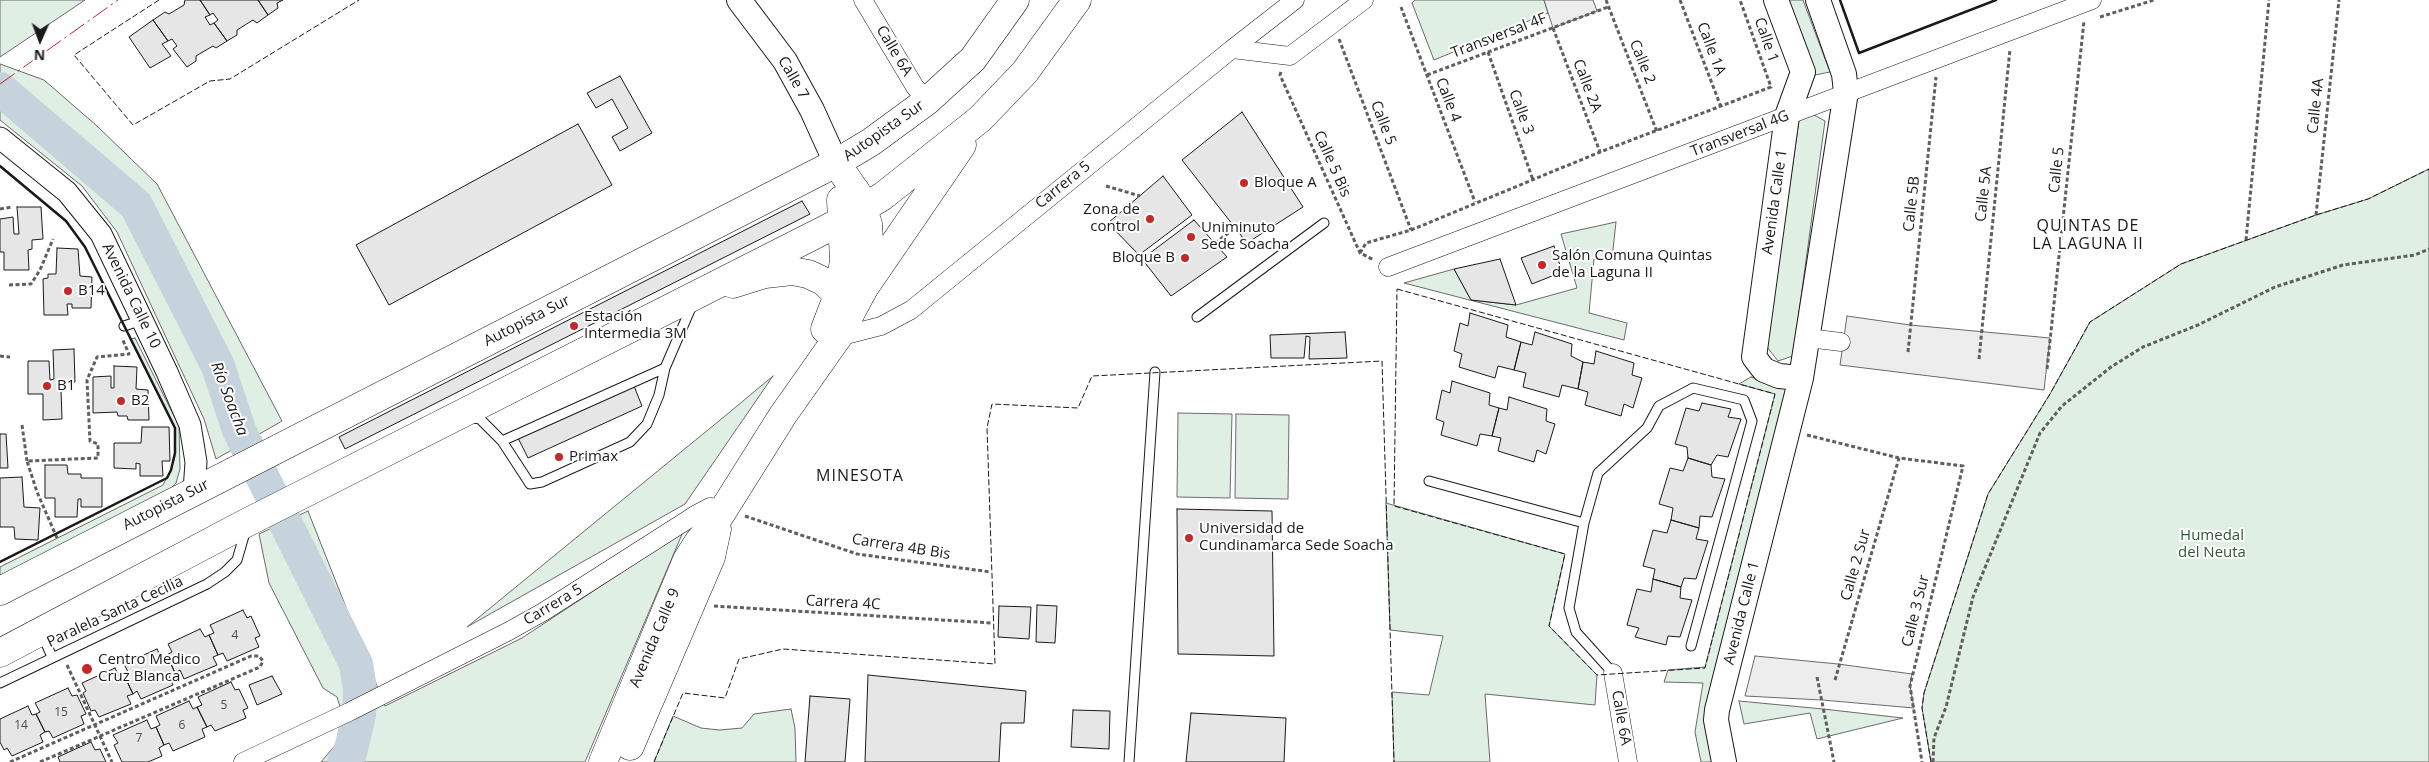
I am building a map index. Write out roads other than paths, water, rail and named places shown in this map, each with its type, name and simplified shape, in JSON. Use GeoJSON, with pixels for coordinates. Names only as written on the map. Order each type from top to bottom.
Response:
{"type":"FeatureCollection","features":[{"type":"Feature","properties":{"kind":"main road","name":"Calle 7"},"geometry":{"type":"LineString","coordinates":[[738,0],[785,61],[812,110],[836,164]]}},
{"type":"Feature","properties":{"kind":"main road","name":"Autopista Sur"},"geometry":{"type":"LineString","coordinates":[[0,591],[836,164],[871,142],[927,101],[974,59],[1016,0]]}},
{"type":"Feature","properties":{"kind":"main road"},"geometry":{"type":"LineString","coordinates":[[0,653],[248,522],[853,215],[882,196],[980,119],[1025,72],[1077,0]]}},
{"type":"Feature","properties":{"kind":"main road","name":"Avenida Calle 1"},"geometry":{"type":"LineString","coordinates":[[1776,0],[1803,72],[1787,116],[1754,358],[1764,370],[1778,376],[1801,378]]}},
{"type":"Feature","properties":{"kind":"main road","name":"Avenida Calle 1"},"geometry":{"type":"LineString","coordinates":[[1724,762],[1716,720],[1717,710],[1801,378],[1846,92],[1844,74],[1818,0]]}},
{"type":"Feature","properties":{"kind":"main road"},"geometry":{"type":"LineString","coordinates":[[864,288],[980,119]]}},
{"type":"Feature","properties":{"kind":"main road","name":"Avenida Calle 9"},"geometry":{"type":"LineString","coordinates":[[783,415],[823,334],[838,295],[853,215],[836,164]]}},
{"type":"Feature","properties":{"kind":"main road"},"geometry":{"type":"LineString","coordinates":[[853,215],[870,248],[864,288]]}},
{"type":"Feature","properties":{"kind":"main road"},"geometry":{"type":"LineString","coordinates":[[696,296],[766,274],[792,271],[808,274],[823,281],[838,295]]}},
{"type":"Feature","properties":{"kind":"main road","name":"Avenida Calle 9"},"geometry":{"type":"LineString","coordinates":[[603,762],[687,560],[720,514],[783,415],[838,337],[864,288]]}},
{"type":"Feature","properties":{"kind":"main road","name":"Avenida Calle 9"},"geometry":{"type":"LineString","coordinates":[[624,762],[711,557],[720,514]]}},
{"type":"Feature","properties":{"kind":"street","name":"Calle 6A"},"geometry":{"type":"LineString","coordinates":[[863,0],[916,87],[927,101]]}},
{"type":"Feature","properties":{"kind":"street","name":"Carrera 5"},"geometry":{"type":"LineString","coordinates":[[838,337],[881,326],[910,310],[1153,111],[1295,0]]}},
{"type":"Feature","properties":{"kind":"street"},"geometry":{"type":"LineString","coordinates":[[1232,49],[1290,56],[1364,0]]}},
{"type":"Feature","properties":{"kind":"street","name":"Transversal 4G"},"geometry":{"type":"LineString","coordinates":[[1388,267],[2089,1]]}},
{"type":"Feature","properties":{"kind":"street","name":"Avenida Calle 10"},"geometry":{"type":"LineString","coordinates":[[0,138],[66,192],[101,234],[128,326],[190,425],[196,462],[194,491]]}},
{"type":"Feature","properties":{"kind":"street"},"geometry":{"type":"LineString","coordinates":[[1808,338],[1841,342]]}},
{"type":"Feature","properties":{"kind":"street","name":"Carrera 5"},"geometry":{"type":"LineString","coordinates":[[243,762],[378,698],[543,612],[695,514],[710,507],[720,514]]}},
{"type":"Feature","properties":{"kind":"street","name":"Calle 6A"},"geometry":{"type":"LineString","coordinates":[[1613,674],[1628,762]]}},
{"type":"Feature","properties":{"kind":"lane"},"geometry":{"type":"LineString","coordinates":[[1197,318],[1324,223]]}},
{"type":"Feature","properties":{"kind":"lane"},"geometry":{"type":"LineString","coordinates":[[461,415],[480,419],[502,441],[526,481],[530,484],[542,482],[630,442],[639,435],[647,424],[656,402],[665,368],[696,296]]}},
{"type":"Feature","properties":{"kind":"lane"},"geometry":{"type":"LineString","coordinates":[[502,441],[665,368]]}},
{"type":"Feature","properties":{"kind":"lane"},"geometry":{"type":"LineString","coordinates":[[1129,762],[1155,372]]}},
{"type":"Feature","properties":{"kind":"lane"},"geometry":{"type":"LineString","coordinates":[[1613,674],[1576,632],[1569,608],[1584,523],[1598,473],[1648,428],[1659,406],[1693,388],[1744,400],[1752,421],[1691,646]]}},
{"type":"Feature","properties":{"kind":"lane"},"geometry":{"type":"LineString","coordinates":[[1429,482],[1584,523]]}},
{"type":"Feature","properties":{"kind":"lane","name":"Paralela Santa Cecilia"},"geometry":{"type":"LineString","coordinates":[[0,683],[207,584],[225,572],[237,560],[248,522]]}},
{"type":"Feature","properties":{"kind":"lane"},"geometry":{"type":"LineString","coordinates":[[40,632],[52,658]]}},
{"type":"Feature","properties":{"kind":"waterway","name":"Río Soacha"},"geometry":{"type":"LineString","coordinates":[[0,89],[136,205],[218,366],[239,430],[356,664],[360,689],[359,715],[350,753],[344,762]]}},
{"type":"Feature","properties":{"kind":"place","name":"Bloque A"},"geometry":{"type":"Point","coordinates":[1244,183]}},
{"type":"Feature","properties":{"kind":"place","name":"Zona de control"},"geometry":{"type":"Point","coordinates":[1150,219]}},
{"type":"Feature","properties":{"kind":"place","name":"Uniminuto Sede Soacha"},"geometry":{"type":"Point","coordinates":[1191,237]}},
{"type":"Feature","properties":{"kind":"place","name":"Bloque B"},"geometry":{"type":"Point","coordinates":[1185,258]}},
{"type":"Feature","properties":{"kind":"place","name":"Salón Comuna Quintas de la Laguna II"},"geometry":{"type":"Point","coordinates":[1542,265]}},
{"type":"Feature","properties":{"kind":"place","name":"B14"},"geometry":{"type":"Point","coordinates":[68,291]}},
{"type":"Feature","properties":{"kind":"place","name":"Estación Intermedia 3M"},"geometry":{"type":"Point","coordinates":[574,326]}},
{"type":"Feature","properties":{"kind":"place","name":"B1"},"geometry":{"type":"Point","coordinates":[47,386]}},
{"type":"Feature","properties":{"kind":"place","name":"B2"},"geometry":{"type":"Point","coordinates":[121,401]}},
{"type":"Feature","properties":{"kind":"place","name":"Primax"},"geometry":{"type":"Point","coordinates":[559,457]}},
{"type":"Feature","properties":{"kind":"place","name":"Universidad de Cundinamarca Sede Soacha"},"geometry":{"type":"Point","coordinates":[1189,538]}},
{"type":"Feature","properties":{"kind":"place","name":"Centro Medico Cruz Blanca"},"geometry":{"type":"Point","coordinates":[87,669]}},
{"type":"Feature","properties":{"kind":"district","name":"QUINTAS DE LA LAGUNA II"},"geometry":{"type":"Point","coordinates":[2088,235]}},
{"type":"Feature","properties":{"kind":"district","name":"MINESOTA"},"geometry":{"type":"Point","coordinates":[860,476]}},
{"type":"Feature","properties":{"kind":"park label","name":"Humedal del Neuta"},"geometry":{"type":"Point","coordinates":[2212,544]}}]}
